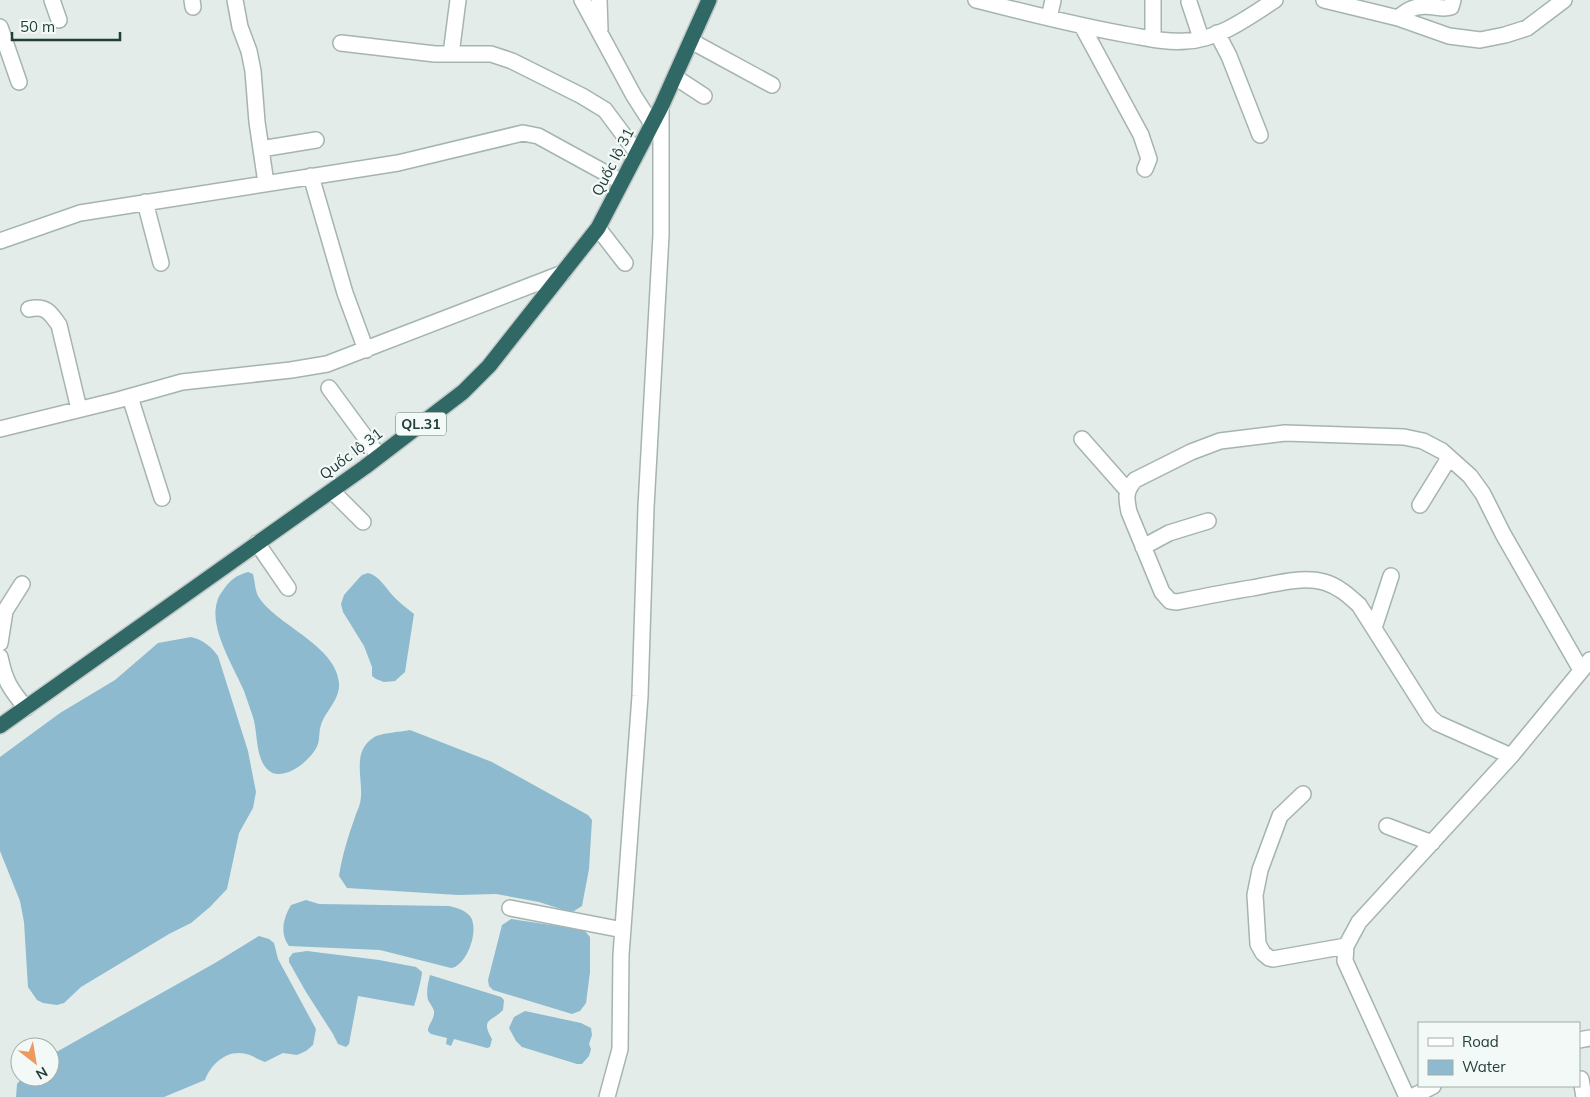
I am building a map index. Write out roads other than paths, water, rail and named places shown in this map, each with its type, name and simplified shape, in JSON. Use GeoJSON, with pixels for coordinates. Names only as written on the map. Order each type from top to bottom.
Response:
{"type":"FeatureCollection","features":[{"type":"Feature","properties":{"kind":"highway","name":"Quốc lộ 31"},"geometry":{"type":"LineString","coordinates":[[0,726],[332,491],[463,392],[489,366],[598,228],[661,107],[709,0]]}},
{"type":"Feature","properties":{"kind":"street"},"geometry":{"type":"LineString","coordinates":[[52,0],[59,20]]}},
{"type":"Feature","properties":{"kind":"street"},"geometry":{"type":"LineString","coordinates":[[235,0],[240,27],[249,51],[253,71],[266,183]]}},
{"type":"Feature","properties":{"kind":"street"},"geometry":{"type":"LineString","coordinates":[[451,54],[458,0]]}},
{"type":"Feature","properties":{"kind":"street"},"geometry":{"type":"LineString","coordinates":[[582,0],[634,96],[652,124]]}},
{"type":"Feature","properties":{"kind":"street"},"geometry":{"type":"LineString","coordinates":[[599,0],[600,34]]}},
{"type":"Feature","properties":{"kind":"street"},"geometry":{"type":"LineString","coordinates":[[976,0],[1082,26],[1153,39],[1186,42],[1231,27],[1276,0]]}},
{"type":"Feature","properties":{"kind":"street"},"geometry":{"type":"LineString","coordinates":[[1050,18],[1053,0]]}},
{"type":"Feature","properties":{"kind":"street"},"geometry":{"type":"LineString","coordinates":[[1153,0],[1153,39]]}},
{"type":"Feature","properties":{"kind":"street"},"geometry":{"type":"LineString","coordinates":[[1324,0],[1398,18],[1449,36],[1480,40],[1528,28],[1564,0]]}},
{"type":"Feature","properties":{"kind":"street"},"geometry":{"type":"LineString","coordinates":[[1398,18],[1412,7],[1446,9],[1451,7],[1453,0]]}},
{"type":"Feature","properties":{"kind":"street"},"geometry":{"type":"LineString","coordinates":[[1189,2],[1201,38]]}},
{"type":"Feature","properties":{"kind":"street"},"geometry":{"type":"LineString","coordinates":[[1082,26],[1141,135],[1149,159],[1144,169]]}},
{"type":"Feature","properties":{"kind":"street"},"geometry":{"type":"LineString","coordinates":[[0,28],[19,82]]}},
{"type":"Feature","properties":{"kind":"street"},"geometry":{"type":"LineString","coordinates":[[1217,33],[1229,56],[1260,134]]}},
{"type":"Feature","properties":{"kind":"street"},"geometry":{"type":"LineString","coordinates":[[691,41],[772,85]]}},
{"type":"Feature","properties":{"kind":"street"},"geometry":{"type":"LineString","coordinates":[[341,43],[435,54],[491,54],[512,61],[582,96],[605,110],[637,153]]}},
{"type":"Feature","properties":{"kind":"street"},"geometry":{"type":"LineString","coordinates":[[675,77],[704,96]]}},
{"type":"Feature","properties":{"kind":"street"},"geometry":{"type":"LineString","coordinates":[[607,1097],[620,1049],[621,955],[640,696],[646,507],[662,235],[661,107]]}},
{"type":"Feature","properties":{"kind":"street"},"geometry":{"type":"LineString","coordinates":[[0,241],[80,213],[398,163],[524,133],[538,136],[622,182]]}},
{"type":"Feature","properties":{"kind":"street"},"geometry":{"type":"LineString","coordinates":[[261,148],[316,140]]}},
{"type":"Feature","properties":{"kind":"street"},"geometry":{"type":"LineString","coordinates":[[311,176],[345,293],[366,350]]}},
{"type":"Feature","properties":{"kind":"street"},"geometry":{"type":"LineString","coordinates":[[145,202],[161,263]]}},
{"type":"Feature","properties":{"kind":"street"},"geometry":{"type":"LineString","coordinates":[[598,228],[625,263]]}},
{"type":"Feature","properties":{"kind":"street"},"geometry":{"type":"LineString","coordinates":[[0,429],[130,397],[182,382],[291,370],[327,364],[563,272]]}},
{"type":"Feature","properties":{"kind":"street"},"geometry":{"type":"LineString","coordinates":[[29,309],[42,308],[51,313],[59,325],[79,409]]}},
{"type":"Feature","properties":{"kind":"street"},"geometry":{"type":"LineString","coordinates":[[329,388],[379,456]]}},
{"type":"Feature","properties":{"kind":"street"},"geometry":{"type":"LineString","coordinates":[[130,397],[162,498]]}},
{"type":"Feature","properties":{"kind":"street"},"geometry":{"type":"LineString","coordinates":[[1407,1097],[1345,961],[1346,946],[1359,922],[1512,756],[1586,665],[1503,534],[1483,494],[1470,476],[1442,451],[1423,441],[1404,437],[1285,433],[1220,441],[1191,452],[1135,480],[1127,490],[1126,498],[1129,512],[1162,592],[1170,601],[1177,602],[1280,583],[1322,582],[1334,586],[1346,593],[1359,605],[1430,718],[1437,723],[1512,756]]}},
{"type":"Feature","properties":{"kind":"street"},"geometry":{"type":"LineString","coordinates":[[1082,439],[1127,490]]}},
{"type":"Feature","properties":{"kind":"street"},"geometry":{"type":"LineString","coordinates":[[1420,505],[1449,458]]}},
{"type":"Feature","properties":{"kind":"street"},"geometry":{"type":"LineString","coordinates":[[332,491],[363,522]]}},
{"type":"Feature","properties":{"kind":"street"},"geometry":{"type":"LineString","coordinates":[[1144,547],[1169,533],[1208,521]]}},
{"type":"Feature","properties":{"kind":"street"},"geometry":{"type":"LineString","coordinates":[[257,543],[288,588]]}},
{"type":"Feature","properties":{"kind":"street"},"geometry":{"type":"LineString","coordinates":[[1374,628],[1391,576]]}},
{"type":"Feature","properties":{"kind":"street"},"geometry":{"type":"LineString","coordinates":[[0,643],[5,611],[22,584]]}},
{"type":"Feature","properties":{"kind":"street"},"geometry":{"type":"LineString","coordinates":[[0,657],[3,672],[10,689],[26,708]]}},
{"type":"Feature","properties":{"kind":"street"},"geometry":{"type":"LineString","coordinates":[[1303,794],[1280,816],[1260,870],[1255,895],[1258,944],[1263,953],[1273,959],[1346,946]]}},
{"type":"Feature","properties":{"kind":"street"},"geometry":{"type":"LineString","coordinates":[[1388,826],[1432,843]]}},
{"type":"Feature","properties":{"kind":"street"},"geometry":{"type":"LineString","coordinates":[[510,908],[623,930]]}},
{"type":"Feature","properties":{"kind":"street"},"geometry":{"type":"LineString","coordinates":[[1581,1079],[1584,1097],[1590,1095]]}},
{"type":"Feature","properties":{"kind":"street"},"geometry":{"type":"LineString","coordinates":[[1412,1097],[1431,1087]]}},
{"type":"Feature","properties":{"kind":"water"},"geometry":{"type":"Polygon","coordinates":[[[248,572],[253,574],[258,597],[269,609],[318,647],[336,670],[339,683],[335,700],[321,725],[318,744],[315,750],[301,765],[287,773],[280,774],[268,770],[261,759],[255,723],[244,691],[223,646],[216,621],[216,610],[220,595],[231,580],[248,572]]]}},
{"type":"Feature","properties":{"kind":"water"},"geometry":{"type":"Polygon","coordinates":[[[368,573],[380,580],[395,598],[414,614],[405,672],[395,681],[384,682],[372,676],[372,667],[364,646],[343,612],[341,604],[344,595],[362,575],[368,573]]]}},
{"type":"Feature","properties":{"kind":"water"},"geometry":{"type":"Polygon","coordinates":[[[191,637],[206,644],[218,656],[248,751],[256,792],[253,808],[239,833],[227,889],[191,923],[169,934],[81,987],[64,1003],[57,1005],[43,1003],[37,1000],[28,987],[24,922],[20,901],[0,851],[0,757],[60,713],[115,680],[158,643],[191,637]]]}},
{"type":"Feature","properties":{"kind":"water"},"geometry":{"type":"Polygon","coordinates":[[[410,730],[492,762],[588,815],[592,820],[589,869],[582,906],[574,911],[567,911],[539,902],[496,894],[458,895],[347,888],[339,876],[352,824],[360,803],[360,760],[362,752],[366,744],[376,736],[410,730]]]}},
{"type":"Feature","properties":{"kind":"water"},"geometry":{"type":"Polygon","coordinates":[[[306,900],[319,904],[449,906],[458,908],[468,914],[473,922],[473,938],[462,961],[457,966],[451,968],[380,950],[289,946],[283,930],[286,915],[291,905],[306,900]]]}},
{"type":"Feature","properties":{"kind":"water"},"geometry":{"type":"Polygon","coordinates":[[[511,919],[584,930],[590,937],[590,972],[586,1003],[580,1011],[572,1014],[493,990],[489,986],[488,980],[502,925],[511,919]]]}},
{"type":"Feature","properties":{"kind":"water"},"geometry":{"type":"Polygon","coordinates":[[[259,936],[269,939],[274,943],[278,959],[316,1029],[313,1045],[297,1055],[283,1053],[265,1062],[239,1053],[226,1056],[211,1068],[205,1080],[164,1097],[16,1097],[17,1087],[60,1087],[60,1050],[215,963],[259,936]]]}},
{"type":"Feature","properties":{"kind":"water"},"geometry":{"type":"Polygon","coordinates":[[[307,951],[379,960],[416,967],[422,972],[414,1006],[358,996],[349,1044],[346,1047],[338,1044],[289,962],[289,958],[293,953],[307,951]]]}},
{"type":"Feature","properties":{"kind":"water"},"geometry":{"type":"Polygon","coordinates":[[[430,975],[501,997],[504,1000],[503,1010],[487,1024],[492,1039],[490,1047],[487,1048],[454,1039],[451,1046],[446,1044],[447,1038],[431,1034],[428,1031],[434,1014],[434,1010],[427,997],[430,975]]]}},
{"type":"Feature","properties":{"kind":"water"},"geometry":{"type":"Polygon","coordinates":[[[525,1011],[581,1023],[591,1028],[589,1056],[582,1064],[577,1064],[522,1047],[516,1041],[509,1028],[514,1017],[525,1011]]]}}]}
